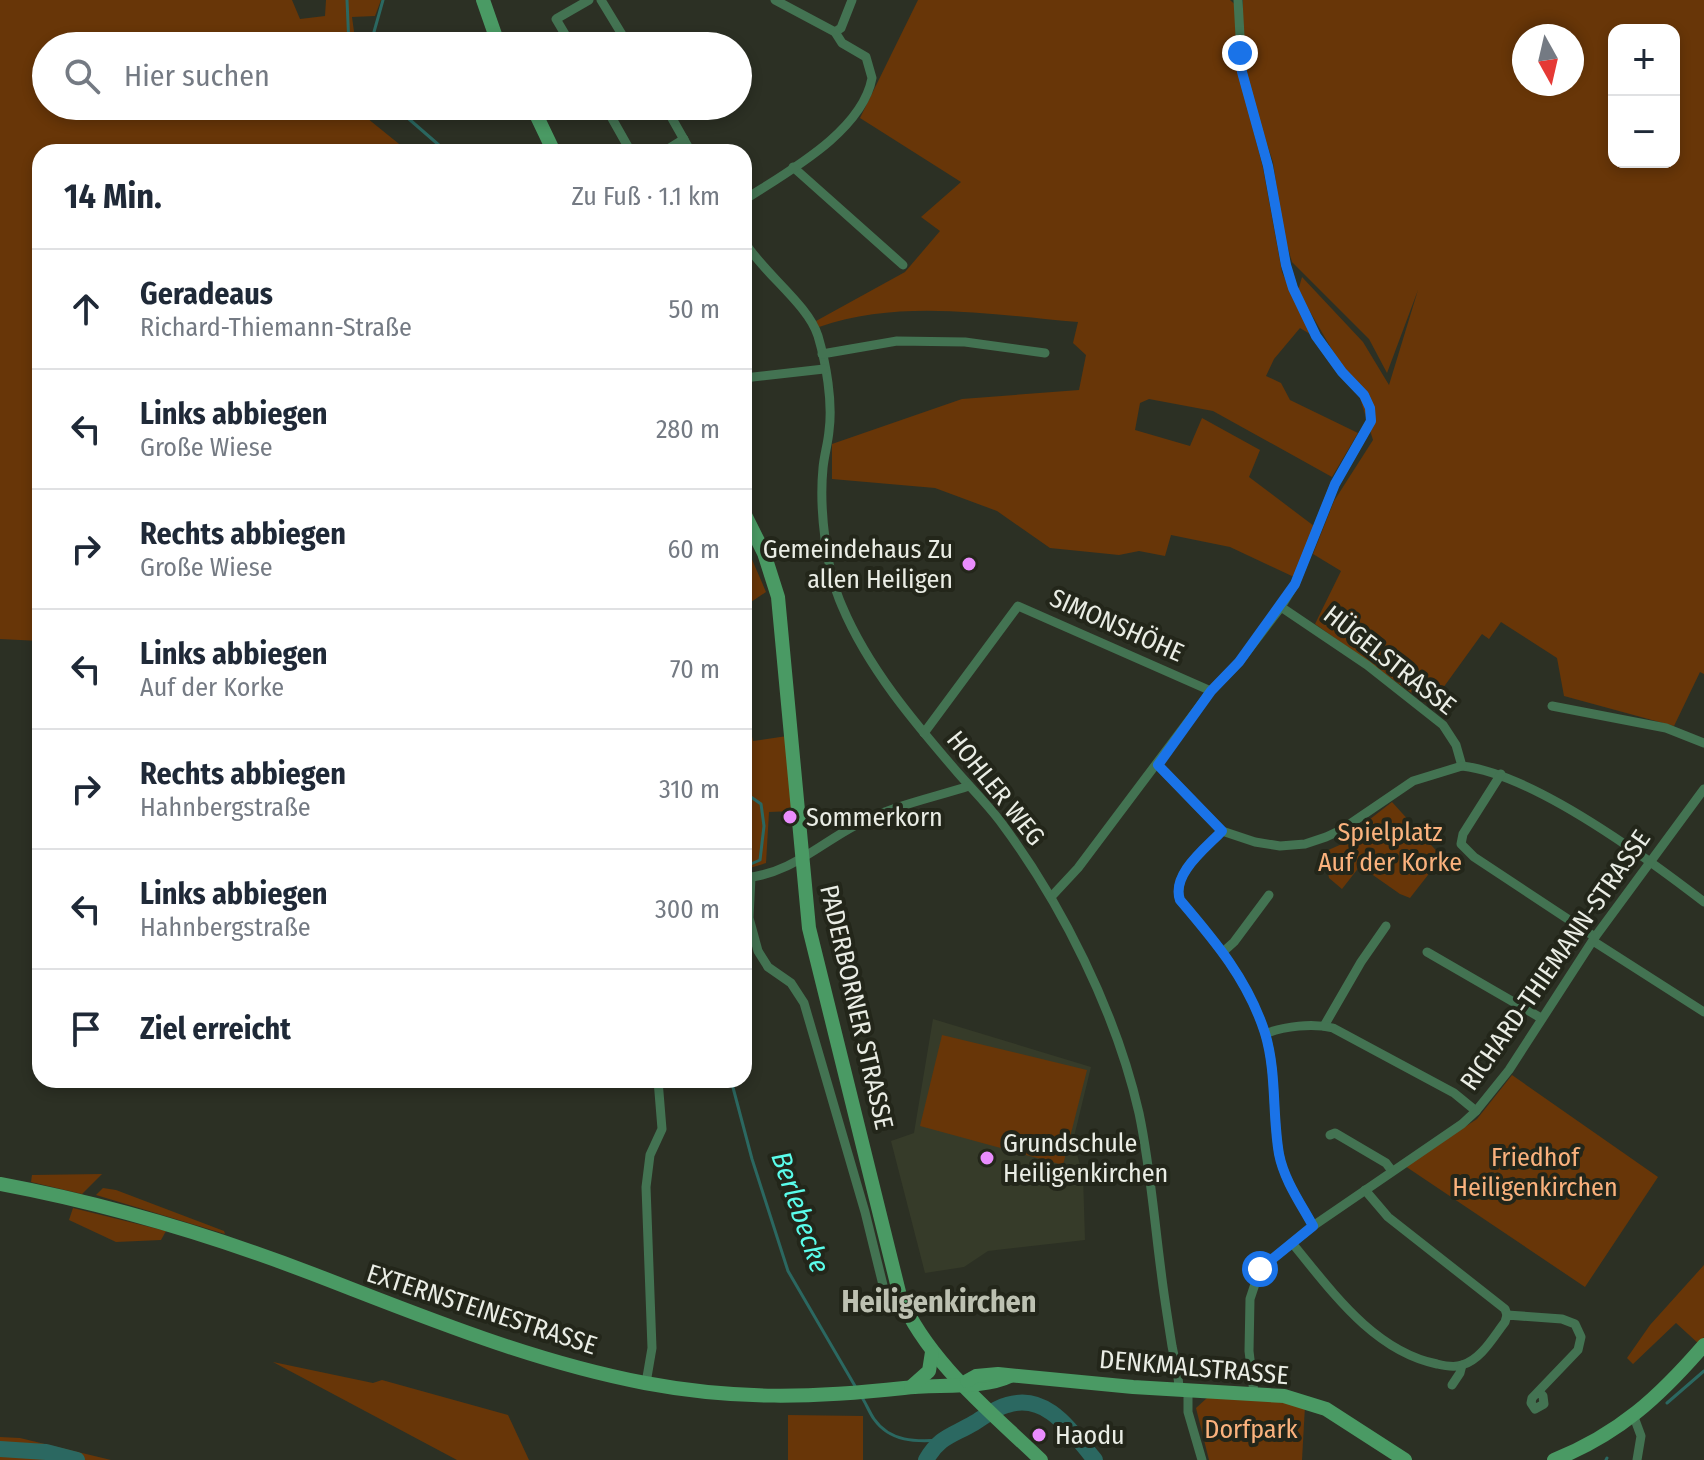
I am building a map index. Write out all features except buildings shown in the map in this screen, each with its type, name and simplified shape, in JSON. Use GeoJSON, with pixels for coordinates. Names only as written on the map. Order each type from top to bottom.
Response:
{"type":"FeatureCollection","features":[{"type":"Feature","properties":{"kind":"main road"},"geometry":{"type":"LineString","coordinates":[[483,0],[494,32]]}},
{"type":"Feature","properties":{"kind":"main road"},"geometry":{"type":"LineString","coordinates":[[537,120],[550,144]]}},
{"type":"Feature","properties":{"kind":"main road","name":"PADERBORNER STRASSE"},"geometry":{"type":"LineString","coordinates":[[752,529],[764,553],[778,597],[807,912],[815,955],[899,1292],[908,1315],[932,1352],[1041,1460]]}},
{"type":"Feature","properties":{"kind":"main road","name":"EXTERNSTEINESTRASSE"},"geometry":{"type":"LineString","coordinates":[[0,1184],[80,1200],[177,1227],[517,1350],[646,1383],[763,1397],[843,1395],[963,1383]]}},
{"type":"Feature","properties":{"kind":"main road"},"geometry":{"type":"LineString","coordinates":[[1554,1460],[1583,1448],[1634,1417],[1664,1390],[1704,1345]]}},
{"type":"Feature","properties":{"kind":"main road"},"geometry":{"type":"LineString","coordinates":[[910,1387],[929,1371],[932,1352]]}},
{"type":"Feature","properties":{"kind":"main road","name":"DENKMALSTRASSE"},"geometry":{"type":"LineString","coordinates":[[963,1383],[983,1374],[1284,1396],[1326,1409],[1347,1420],[1403,1460]]}},
{"type":"Feature","properties":{"kind":"street"},"geometry":{"type":"LineString","coordinates":[[564,32],[556,19],[589,0]]}},
{"type":"Feature","properties":{"kind":"street"},"geometry":{"type":"LineString","coordinates":[[601,0],[620,32]]}},
{"type":"Feature","properties":{"kind":"street"},"geometry":{"type":"LineString","coordinates":[[752,195],[852,121],[871,85],[872,71],[866,57],[842,43],[835,32],[775,0]]}},
{"type":"Feature","properties":{"kind":"street"},"geometry":{"type":"LineString","coordinates":[[835,32],[841,28],[852,0]]}},
{"type":"Feature","properties":{"kind":"street"},"geometry":{"type":"LineString","coordinates":[[1051,897],[1078,868],[1211,691],[1239,662],[1281,607],[1295,584],[1335,484],[1371,421],[1370,408],[1364,395],[1342,372],[1316,336],[1293,288],[1268,166],[1242,72],[1238,0]]}},
{"type":"Feature","properties":{"kind":"street"},"geometry":{"type":"LineString","coordinates":[[613,120],[626,144]]}},
{"type":"Feature","properties":{"kind":"street"},"geometry":{"type":"LineString","coordinates":[[673,120],[687,144]]}},
{"type":"Feature","properties":{"kind":"street"},"geometry":{"type":"LineString","coordinates":[[676,144],[684,139]]}},
{"type":"Feature","properties":{"kind":"street"},"geometry":{"type":"LineString","coordinates":[[793,167],[903,265]]}},
{"type":"Feature","properties":{"kind":"street","name":"HOHLER WEG"},"geometry":{"type":"LineString","coordinates":[[752,254],[812,321],[822,354],[830,428],[822,479],[826,543],[832,581],[842,608],[868,658],[924,733],[999,820],[1051,897],[1095,987],[1128,1072],[1149,1171],[1160,1264],[1183,1390],[1202,1460]]}},
{"type":"Feature","properties":{"kind":"street"},"geometry":{"type":"LineString","coordinates":[[822,354],[897,341],[965,342],[1045,353]]}},
{"type":"Feature","properties":{"kind":"street"},"geometry":{"type":"LineString","coordinates":[[752,377],[824,369]]}},
{"type":"Feature","properties":{"kind":"street","name":"SIMONSHÖHE"},"geometry":{"type":"LineString","coordinates":[[924,733],[1018,606],[1211,691]]}},
{"type":"Feature","properties":{"kind":"street","name":"HÜGELSTRASSE"},"geometry":{"type":"LineString","coordinates":[[1281,607],[1367,665],[1443,725],[1456,745],[1462,766]]}},
{"type":"Feature","properties":{"kind":"street"},"geometry":{"type":"LineString","coordinates":[[1552,706],[1666,728],[1704,743]]}},
{"type":"Feature","properties":{"kind":"street"},"geometry":{"type":"LineString","coordinates":[[1158,765],[1222,831],[1280,846],[1305,844],[1341,830],[1413,781],[1462,766],[1483,768],[1501,774],[1559,805],[1650,861],[1704,902]]}},
{"type":"Feature","properties":{"kind":"street"},"geometry":{"type":"LineString","coordinates":[[1501,774],[1463,834],[1461,844],[1474,857],[1704,1012]]}},
{"type":"Feature","properties":{"kind":"street"},"geometry":{"type":"LineString","coordinates":[[752,876],[802,861],[856,825],[884,813],[969,786]]}},
{"type":"Feature","properties":{"kind":"street","name":"RICHARD-THIEMANN-STRASSE"},"geometry":{"type":"LineString","coordinates":[[1254,1393],[1249,1351],[1251,1292],[1263,1265],[1476,1111],[1509,1070],[1594,939],[1704,789]]}},
{"type":"Feature","properties":{"kind":"street"},"geometry":{"type":"LineString","coordinates":[[1222,831],[1180,878],[1178,893],[1180,900],[1224,951],[1250,995],[1265,1034],[1274,1077],[1279,1156],[1313,1226]]}},
{"type":"Feature","properties":{"kind":"street"},"geometry":{"type":"LineString","coordinates":[[1224,951],[1269,895]]}},
{"type":"Feature","properties":{"kind":"street"},"geometry":{"type":"LineString","coordinates":[[1324,1026],[1386,926]]}},
{"type":"Feature","properties":{"kind":"street"},"geometry":{"type":"LineString","coordinates":[[752,929],[758,951],[768,967],[791,983],[804,1003],[883,1285]]}},
{"type":"Feature","properties":{"kind":"street"},"geometry":{"type":"LineString","coordinates":[[1427,952],[1541,1018]]}},
{"type":"Feature","properties":{"kind":"street"},"geometry":{"type":"LineString","coordinates":[[1265,1034],[1283,1028],[1333,1028],[1454,1093],[1476,1111]]}},
{"type":"Feature","properties":{"kind":"street"},"geometry":{"type":"LineString","coordinates":[[646,1383],[652,1348],[646,1187],[650,1155],[662,1129],[659,1088]]}},
{"type":"Feature","properties":{"kind":"street"},"geometry":{"type":"LineString","coordinates":[[1330,1135],[1335,1133],[1386,1163],[1392,1171]]}},
{"type":"Feature","properties":{"kind":"street"},"geometry":{"type":"LineString","coordinates":[[1292,1243],[1336,1294],[1382,1339],[1416,1358],[1444,1365],[1462,1365],[1479,1354],[1505,1322],[1505,1309],[1388,1217],[1365,1190]]}},
{"type":"Feature","properties":{"kind":"street"},"geometry":{"type":"LineString","coordinates":[[1507,1315],[1562,1319],[1575,1324],[1579,1330],[1580,1344],[1539,1392]]}},
{"type":"Feature","properties":{"kind":"street"},"geometry":{"type":"LineString","coordinates":[[1452,1385],[1462,1365]]}},
{"type":"Feature","properties":{"kind":"street"},"geometry":{"type":"LineString","coordinates":[[1634,1417],[1641,1436],[1637,1460]]}},
{"type":"Feature","properties":{"kind":"shaded area","name":"Grundschule Heiligenkirchen"},"geometry":{"type":"Polygon","coordinates":[[[933,1019],[1091,1067],[1073,1141],[1083,1175],[1085,1240],[988,1251],[964,1267],[925,1273],[891,1141],[914,1133],[933,1019]]]}},
{"type":"Feature","properties":{"kind":"green space"},"geometry":{"type":"Polygon","coordinates":[[[0,0],[292,0],[300,19],[325,16],[326,0],[381,0],[375,16],[352,17],[354,32],[32,32],[32,120],[369,120],[399,144],[32,144],[32,641],[0,639],[0,0]]]}},
{"type":"Feature","properties":{"kind":"green space"},"geometry":{"type":"Polygon","coordinates":[[[918,0],[1230,0],[1243,12],[1243,0],[1704,0],[1704,674],[1700,672],[1674,726],[1564,696],[1557,658],[1501,622],[1489,639],[1482,634],[1430,706],[1315,624],[1341,571],[1313,554],[1334,501],[1373,440],[1360,398],[1298,291],[1302,277],[1363,342],[1389,385],[1418,290],[1387,373],[1369,339],[1292,262],[1283,231],[1273,162],[1253,102],[1249,114],[1263,168],[1282,272],[1310,334],[1300,328],[1274,359],[1266,376],[1281,383],[1290,400],[1358,433],[1332,477],[1213,411],[1149,399],[1140,403],[1135,430],[1190,446],[1202,418],[1260,450],[1249,477],[1314,526],[1294,577],[1230,547],[1171,535],[1165,556],[1139,551],[1119,555],[1050,548],[997,511],[935,488],[832,479],[832,444],[962,399],[1079,390],[1086,355],[1073,343],[1078,322],[915,311],[850,318],[819,327],[816,321],[905,272],[940,231],[921,217],[961,182],[860,118],[918,0]]]}},
{"type":"Feature","properties":{"kind":"green space"},"geometry":{"type":"Polygon","coordinates":[[[752,560],[766,592],[752,601],[752,560]]]}},
{"type":"Feature","properties":{"kind":"green space"},"geometry":{"type":"Polygon","coordinates":[[[752,736],[753,741],[787,736],[793,811],[769,812],[766,863],[752,867],[752,736]]]}},
{"type":"Feature","properties":{"kind":"green space","name":"Spielplatz Auf der Korke"},"geometry":{"type":"Polygon","coordinates":[[[1392,802],[1442,857],[1410,898],[1360,866],[1342,889],[1329,878],[1324,852],[1344,843],[1347,837],[1392,802]]]}},
{"type":"Feature","properties":{"kind":"green space"},"geometry":{"type":"Polygon","coordinates":[[[942,1035],[1087,1070],[1063,1165],[920,1126],[942,1035]]]}},
{"type":"Feature","properties":{"kind":"green space","name":"Friedhof Heiligenkirchen"},"geometry":{"type":"Polygon","coordinates":[[[1512,1075],[1658,1177],[1585,1287],[1405,1166],[1477,1119],[1512,1075]]]}},
{"type":"Feature","properties":{"kind":"green space"},"geometry":{"type":"Polygon","coordinates":[[[102,1174],[82,1194],[31,1182],[32,1175],[102,1174]]]}},
{"type":"Feature","properties":{"kind":"green space"},"geometry":{"type":"Polygon","coordinates":[[[103,1188],[116,1190],[224,1231],[225,1234],[96,1195],[103,1188]]]}},
{"type":"Feature","properties":{"kind":"green space"},"geometry":{"type":"Polygon","coordinates":[[[73,1208],[166,1231],[161,1240],[116,1242],[69,1220],[73,1208]]]}},
{"type":"Feature","properties":{"kind":"green space"},"geometry":{"type":"Polygon","coordinates":[[[1704,1265],[1704,1337],[1699,1344],[1676,1323],[1633,1364],[1627,1358],[1650,1325],[1704,1265]]]}},
{"type":"Feature","properties":{"kind":"green space"},"geometry":{"type":"Polygon","coordinates":[[[273,1362],[373,1383],[382,1380],[508,1415],[529,1460],[457,1460],[273,1362]]]}},
{"type":"Feature","properties":{"kind":"green space","name":"Dorfpark"},"geometry":{"type":"Polygon","coordinates":[[[1208,1397],[1251,1398],[1305,1406],[1302,1460],[1209,1460],[1196,1408],[1208,1397]]]}},
{"type":"Feature","properties":{"kind":"green space"},"geometry":{"type":"Polygon","coordinates":[[[788,1415],[863,1416],[863,1460],[788,1460],[788,1415]]]}},
{"type":"Feature","properties":{"kind":"green space"},"geometry":{"type":"Polygon","coordinates":[[[0,1437],[20,1438],[111,1460],[0,1460],[0,1437]]]}},
{"type":"Feature","properties":{"kind":"waterway"},"geometry":{"type":"LineString","coordinates":[[347,0],[348,32]]}},
{"type":"Feature","properties":{"kind":"waterway","name":"Berlebecke"},"geometry":{"type":"LineString","coordinates":[[374,32],[383,0]]}},
{"type":"Feature","properties":{"kind":"waterway","name":"Berlebecke"},"geometry":{"type":"LineString","coordinates":[[410,120],[438,144]]}},
{"type":"Feature","properties":{"kind":"waterway","name":"Berlebecke"},"geometry":{"type":"LineString","coordinates":[[752,798],[761,804],[764,826],[760,860],[752,864]]}},
{"type":"Feature","properties":{"kind":"waterway","name":"Berlebecke"},"geometry":{"type":"LineString","coordinates":[[733,1088],[788,1271],[855,1386]]}},
{"type":"Feature","properties":{"kind":"waterway"},"geometry":{"type":"LineString","coordinates":[[1667,1403],[1704,1371]]}},
{"type":"Feature","properties":{"kind":"waterway","name":"Berlebecke"},"geometry":{"type":"LineString","coordinates":[[861,1396],[874,1419],[888,1432],[904,1439],[941,1440]]}},
{"type":"Feature","properties":{"kind":"waterway","name":"Berlebecke"},"geometry":{"type":"LineString","coordinates":[[926,1460],[947,1437],[998,1408],[1022,1403],[1035,1404],[1058,1418],[1095,1460]]}},
{"type":"Feature","properties":{"kind":"waterway"},"geometry":{"type":"LineString","coordinates":[[0,1449],[46,1452],[77,1460]]}},
{"type":"Feature","properties":{"kind":"place","name":"Gemeindehaus Zu allen Heiligen"},"geometry":{"type":"Point","coordinates":[969,564]}},
{"type":"Feature","properties":{"kind":"place","name":"Sommerkorn"},"geometry":{"type":"Point","coordinates":[790,817]}},
{"type":"Feature","properties":{"kind":"place","name":"Grundschule Heiligenkirchen"},"geometry":{"type":"Point","coordinates":[987,1158]}},
{"type":"Feature","properties":{"kind":"place","name":"Haodu"},"geometry":{"type":"Point","coordinates":[1039,1435]}},
{"type":"Feature","properties":{"kind":"district","name":"Heiligenkirchen"},"geometry":{"type":"Point","coordinates":[939,1302]}},
{"type":"Feature","properties":{"kind":"route"},"geometry":{"type":"LineString","coordinates":[[1240,53],[1242,72],[1268,166],[1293,288],[1316,336],[1342,372],[1364,395],[1370,408],[1371,421],[1335,484],[1295,584],[1281,607],[1239,662],[1211,691],[1158,765],[1222,831],[1180,878],[1178,893],[1180,900],[1224,951],[1250,995],[1265,1034],[1274,1077],[1279,1156],[1313,1226],[1260,1269]]}}]}
